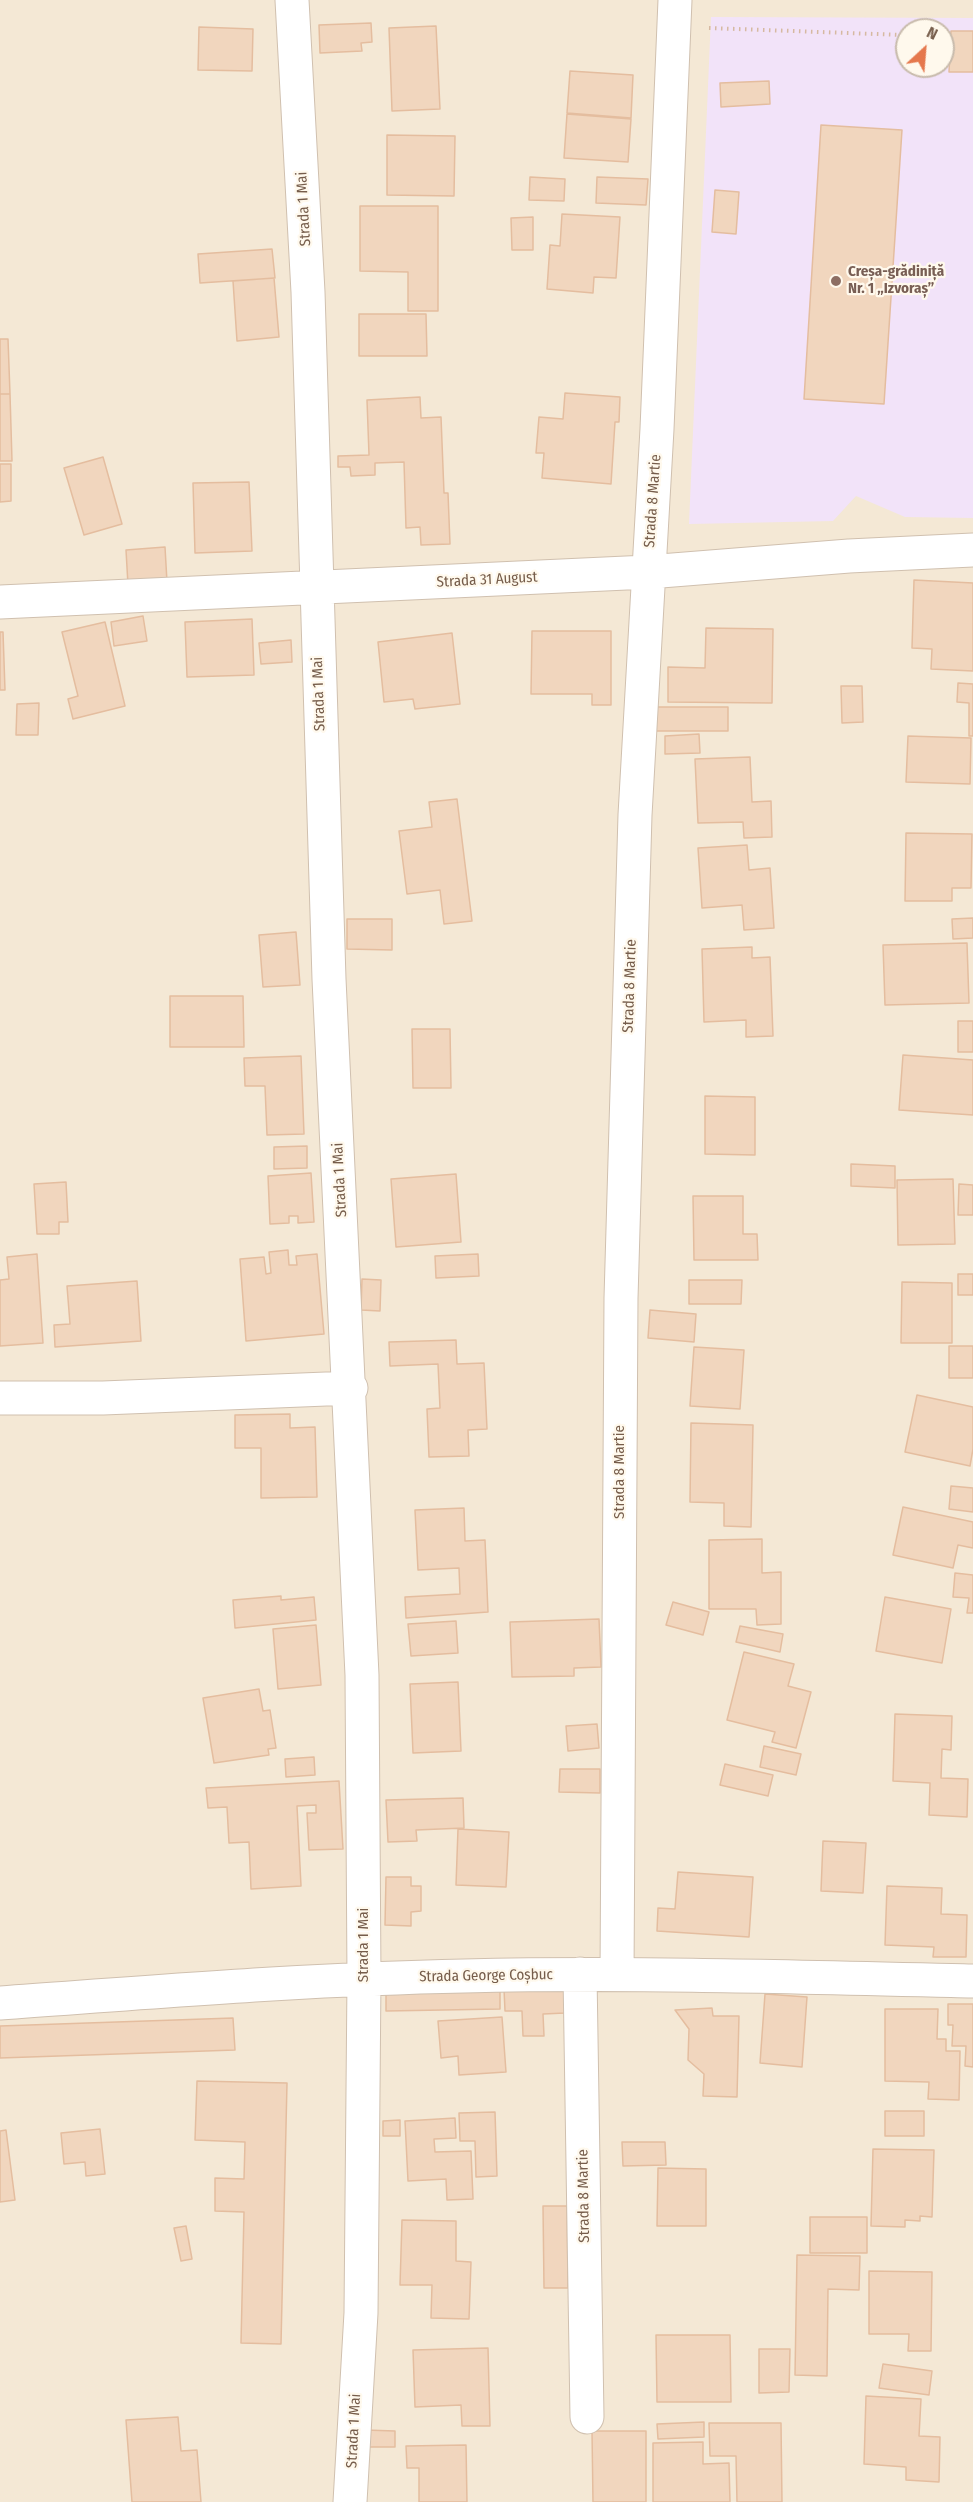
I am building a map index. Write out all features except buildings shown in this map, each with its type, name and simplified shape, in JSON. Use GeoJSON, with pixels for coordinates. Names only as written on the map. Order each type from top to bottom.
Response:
{"type":"FeatureCollection","features":[{"type":"Feature","properties":{"kind":"street","name":"Strada 1 Mai"},"geometry":{"type":"LineString","coordinates":[[292,0],[308,292],[315,587],[329,979],[351,1388],[362,1675],[364,1979],[361,2313],[350,2502]]}},
{"type":"Feature","properties":{"kind":"street","name":"Strada 8 Martie"},"geometry":{"type":"LineString","coordinates":[[617,1974],[621,1298],[635,827],[658,417],[675,12]]}},
{"type":"Feature","properties":{"kind":"street","name":"Strada 31 August"},"geometry":{"type":"LineString","coordinates":[[0,602],[648,572],[849,556],[973,550]]}},
{"type":"Feature","properties":{"kind":"street"},"geometry":{"type":"LineString","coordinates":[[0,1398],[103,1398],[351,1388]]}},
{"type":"Feature","properties":{"kind":"street","name":"Strada 8 Martie"},"geometry":{"type":"LineString","coordinates":[[580,1974],[587,2417]]}},
{"type":"Feature","properties":{"kind":"street","name":"Strada George Coșbuc"},"geometry":{"type":"LineString","coordinates":[[0,2002],[364,1979],[580,1974],[973,1981]]}},
{"type":"Feature","properties":{"kind":"path"},"geometry":{"type":"LineString","coordinates":[[675,12],[895,34]]}},
{"type":"Feature","properties":{"kind":"shaded area"},"geometry":{"type":"Polygon","coordinates":[[[0,0],[973,0],[973,2502],[0,2502],[0,0]]]}},
{"type":"Feature","properties":{"kind":"shaded area","name":"Creșa-grădiniță Nr. 1 „Izvoraș”"},"geometry":{"type":"Polygon","coordinates":[[[711,17],[973,18],[973,518],[905,517],[856,496],[833,521],[689,524],[711,17]]]}},
{"type":"Feature","properties":{"kind":"place","name":"Creșa-grădiniță Nr. 1 „Izvoraș”"},"geometry":{"type":"Point","coordinates":[836,281]}}]}
